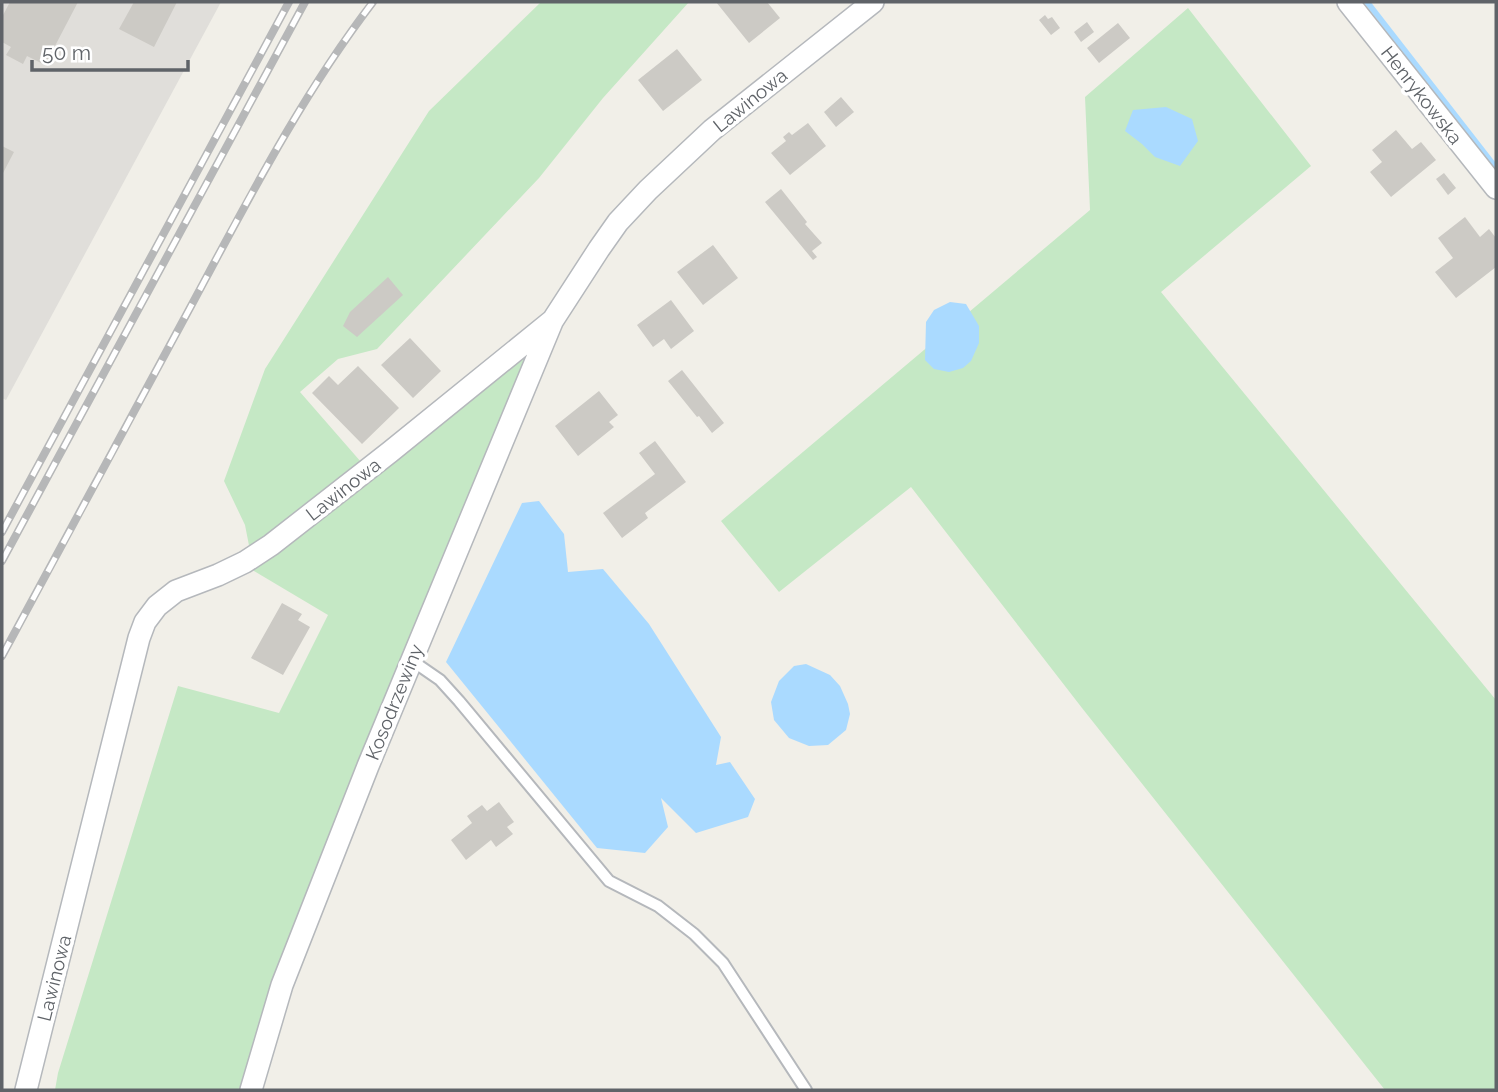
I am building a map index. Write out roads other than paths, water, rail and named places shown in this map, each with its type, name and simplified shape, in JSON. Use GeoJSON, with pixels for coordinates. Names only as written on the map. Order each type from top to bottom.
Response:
{"type":"FeatureCollection","features":[{"type":"Feature","properties":{"kind":"street","name":"Lawinowa"},"geometry":{"type":"LineString","coordinates":[[26,1090],[139,638],[145,622],[157,606],[176,591],[245,562],[271,545],[553,320],[618,222],[648,190],[712,130],[873,2]]}},
{"type":"Feature","properties":{"kind":"street","name":"Henrykowska"},"geometry":{"type":"LineString","coordinates":[[1348,2],[1496,188]]}},
{"type":"Feature","properties":{"kind":"street","name":"Kosodrzewiny"},"geometry":{"type":"LineString","coordinates":[[251,1090],[282,985],[411,660],[553,320]]}},
{"type":"Feature","properties":{"kind":"lane"},"geometry":{"type":"LineString","coordinates":[[411,660],[440,680],[460,701],[609,881],[658,906],[694,933],[723,963],[806,1090]]}},
{"type":"Feature","properties":{"kind":"water"},"geometry":{"type":"Polygon","coordinates":[[[1166,107],[1192,119],[1198,141],[1180,166],[1155,157],[1125,131],[1133,110],[1166,107]]]}},
{"type":"Feature","properties":{"kind":"water"},"geometry":{"type":"Polygon","coordinates":[[[950,302],[966,304],[979,326],[979,343],[971,361],[963,368],[949,372],[934,369],[925,360],[926,322],[934,310],[950,302]]]}},
{"type":"Feature","properties":{"kind":"water"},"geometry":{"type":"Polygon","coordinates":[[[539,501],[564,534],[568,572],[603,569],[649,624],[721,737],[716,765],[730,762],[755,799],[748,817],[696,833],[661,798],[668,827],[645,853],[597,848],[446,662],[522,503],[539,501]]]}},
{"type":"Feature","properties":{"kind":"water"},"geometry":{"type":"Polygon","coordinates":[[[806,664],[830,675],[840,686],[848,704],[850,714],[846,730],[828,745],[809,746],[789,738],[774,720],[771,702],[779,681],[794,666],[806,664]]]}},
{"type":"Feature","properties":{"kind":"waterway"},"geometry":{"type":"LineString","coordinates":[[1367,2],[1496,168]]}},
{"type":"Feature","properties":{"kind":"railway"},"geometry":{"type":"LineString","coordinates":[[2,532],[289,2]]}},
{"type":"Feature","properties":{"kind":"railway"},"geometry":{"type":"LineString","coordinates":[[2,561],[305,2]]}},
{"type":"Feature","properties":{"kind":"railway"},"geometry":{"type":"LineString","coordinates":[[2,656],[276,150],[322,75],[373,2]]}}]}
